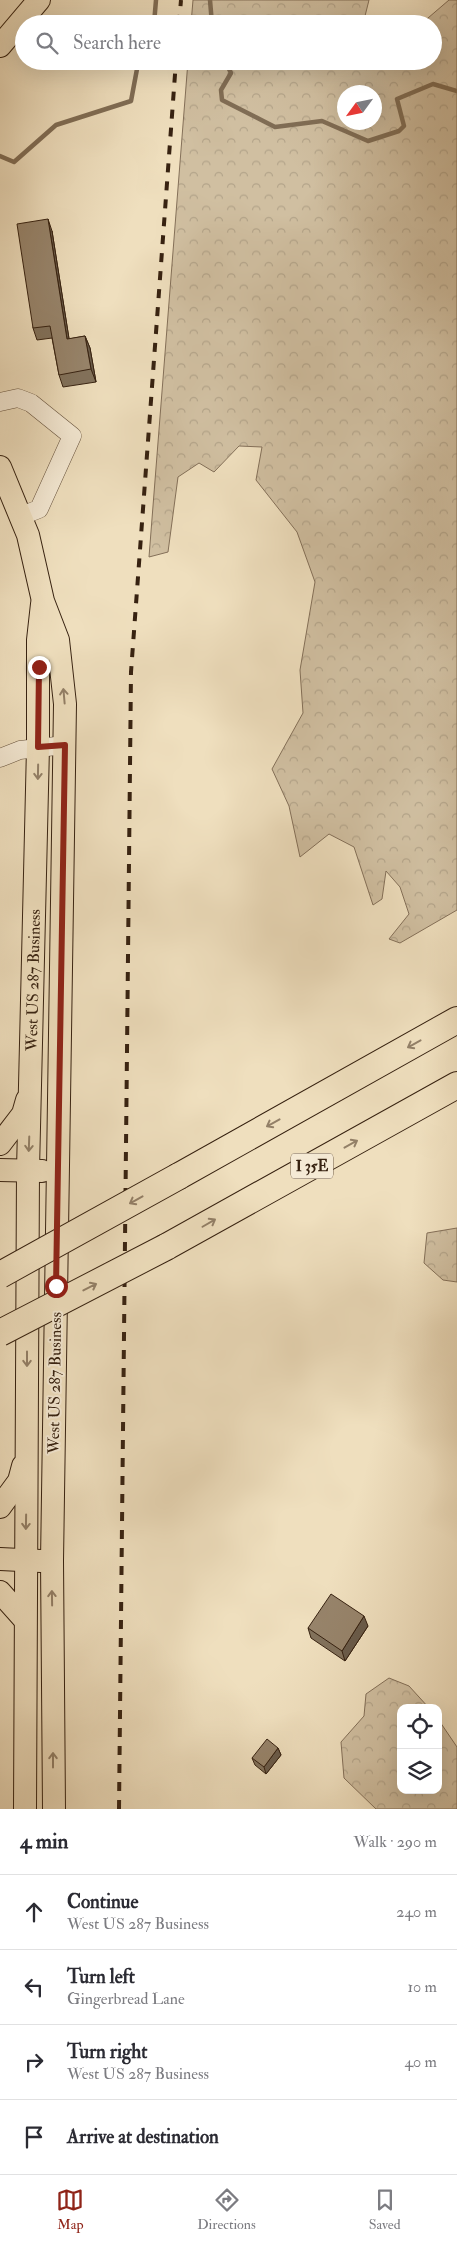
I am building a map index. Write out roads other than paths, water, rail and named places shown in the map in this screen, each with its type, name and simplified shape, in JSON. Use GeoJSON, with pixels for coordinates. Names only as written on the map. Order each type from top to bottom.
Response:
{"type":"FeatureCollection","features":[{"type":"Feature","properties":{"kind":"highway"},"geometry":{"type":"LineString","coordinates":[[0,1275],[457,1020]]}},
{"type":"Feature","properties":{"kind":"highway","name":"I 35E"},"geometry":{"type":"LineString","coordinates":[[0,1333],[166,1247],[457,1085]]}},
{"type":"Feature","properties":{"kind":"main road"},"geometry":{"type":"LineString","coordinates":[[27,15],[40,0]]}},
{"type":"Feature","properties":{"kind":"main road"},"geometry":{"type":"LineString","coordinates":[[0,46],[15,29]]}},
{"type":"Feature","properties":{"kind":"main road","name":"West US 287 Business"},"geometry":{"type":"LineString","coordinates":[[0,467],[21,516],[32,550],[43,601],[58,640],[65,704],[52,1561],[54,1809]]}},
{"type":"Feature","properties":{"kind":"main road","name":"West US 287 Business"},"geometry":{"type":"LineString","coordinates":[[26,1809],[25,1561],[28,1170],[38,747],[38,640],[43,601]]}},
{"type":"Feature","properties":{"kind":"main road"},"geometry":{"type":"LineString","coordinates":[[0,1144],[23,1114],[31,1085]]}},
{"type":"Feature","properties":{"kind":"main road"},"geometry":{"type":"LineString","coordinates":[[0,1170],[58,1172]]}},
{"type":"Feature","properties":{"kind":"main road"},"geometry":{"type":"LineString","coordinates":[[0,1178],[28,1200]]}},
{"type":"Feature","properties":{"kind":"main road"},"geometry":{"type":"LineString","coordinates":[[0,1507],[19,1481],[27,1448]]}},
{"type":"Feature","properties":{"kind":"main road"},"geometry":{"type":"LineString","coordinates":[[0,1559],[52,1561]]}},
{"type":"Feature","properties":{"kind":"main road"},"geometry":{"type":"LineString","coordinates":[[0,1592],[25,1620]]}},
{"type":"Feature","properties":{"kind":"street"},"geometry":{"type":"LineString","coordinates":[[0,402],[18,398],[31,403],[72,436],[39,509],[21,516]]}},
{"type":"Feature","properties":{"kind":"street"},"geometry":{"type":"LineString","coordinates":[[0,758],[20,750],[65,745]]}},
{"type":"Feature","properties":{"kind":"waterway"},"geometry":{"type":"LineString","coordinates":[[155,15],[156,0]]}},
{"type":"Feature","properties":{"kind":"waterway"},"geometry":{"type":"LineString","coordinates":[[210,0],[211,15]]}},
{"type":"Feature","properties":{"kind":"waterway"},"geometry":{"type":"LineString","coordinates":[[0,156],[14,162],[56,125],[131,101],[137,70]]}},
{"type":"Feature","properties":{"kind":"waterway"},"geometry":{"type":"LineString","coordinates":[[230,70],[231,73],[221,90],[222,100],[275,127],[322,121],[368,141],[399,131],[404,126],[397,99],[433,84],[457,91]]}},
{"type":"Feature","properties":{"kind":"railway"},"geometry":{"type":"LineString","coordinates":[[180,15],[181,0]]}},
{"type":"Feature","properties":{"kind":"railway"},"geometry":{"type":"LineString","coordinates":[[119,1809],[131,672],[175,70]]}}]}
